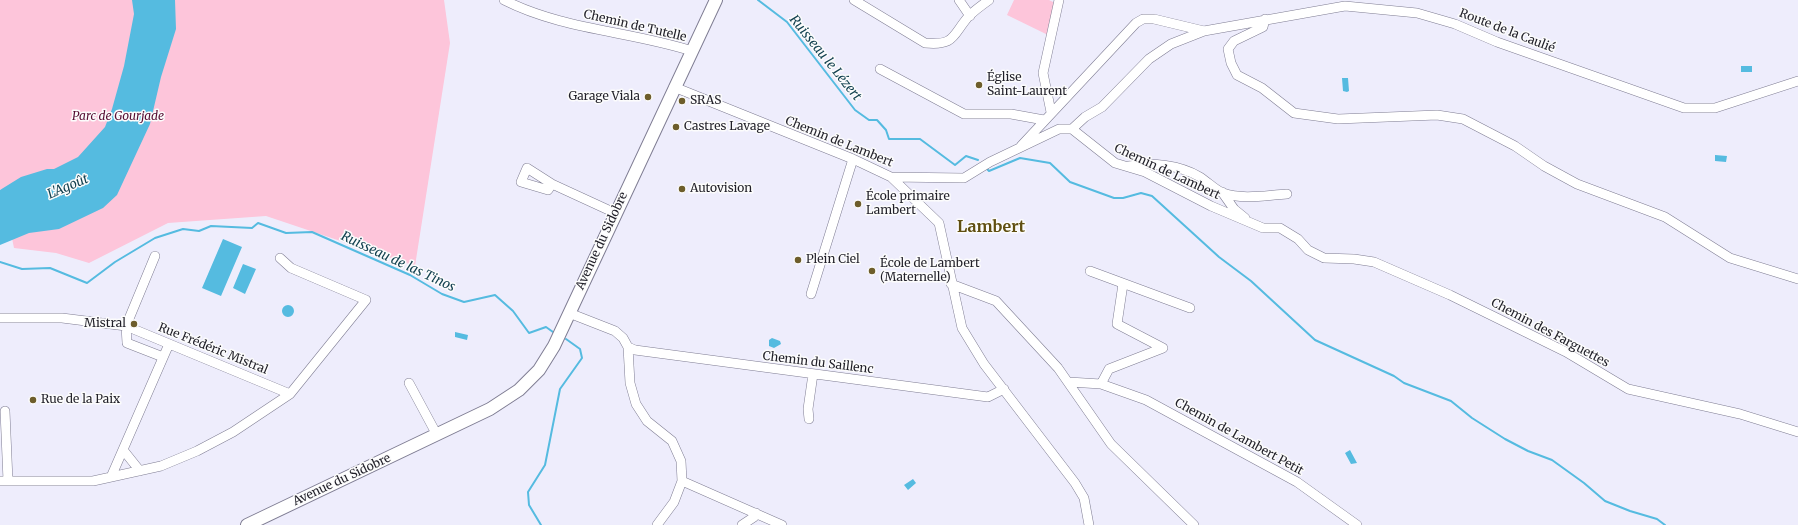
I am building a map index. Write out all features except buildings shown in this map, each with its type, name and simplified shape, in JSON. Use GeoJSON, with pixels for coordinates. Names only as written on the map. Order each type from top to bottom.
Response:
{"type":"FeatureCollection","features":[{"type":"Feature","properties":{"kind":"main road","name":"Avenue du Sidobre"},"geometry":{"type":"LineString","coordinates":[[247,525],[490,409],[519,390],[539,370],[554,346],[716,0]]}},
{"type":"Feature","properties":{"kind":"street","name":"Chemin de Tutelle"},"geometry":{"type":"LineString","coordinates":[[504,0],[515,6],[573,24],[692,51]]}},
{"type":"Feature","properties":{"kind":"street"},"geometry":{"type":"LineString","coordinates":[[854,0],[925,43],[937,44],[949,41],[958,33],[970,16],[988,0]]}},
{"type":"Feature","properties":{"kind":"street"},"geometry":{"type":"LineString","coordinates":[[960,0],[970,16]]}},
{"type":"Feature","properties":{"kind":"street"},"geometry":{"type":"LineString","coordinates":[[1051,112],[1044,73],[1059,0]]}},
{"type":"Feature","properties":{"kind":"street","name":"Route de la Caulié"},"geometry":{"type":"LineString","coordinates":[[1018,150],[1051,112],[1136,23],[1143,19],[1154,19],[1204,31],[1345,6],[1418,13],[1455,24],[1497,42],[1684,108],[1716,108],[1798,81]]}},
{"type":"Feature","properties":{"kind":"street"},"geometry":{"type":"LineString","coordinates":[[1265,19],[1263,27],[1234,41],[1228,49],[1231,63],[1238,75],[1262,88],[1294,113],[1338,119],[1437,115],[1463,119],[1514,146],[1544,166],[1577,184],[1665,217],[1730,258],[1798,279]]}},
{"type":"Feature","properties":{"kind":"street"},"geometry":{"type":"LineString","coordinates":[[1072,129],[1085,117],[1102,107],[1149,59],[1172,44],[1204,31]]}},
{"type":"Feature","properties":{"kind":"street"},"geometry":{"type":"LineString","coordinates":[[880,69],[964,114],[1010,114],[1044,120]]}},
{"type":"Feature","properties":{"kind":"street","name":"Chemin de Lambert"},"geometry":{"type":"LineString","coordinates":[[674,87],[853,159],[891,177],[964,178],[990,162],[1060,129],[1072,129],[1115,163],[1145,172],[1211,206],[1254,225],[1263,228],[1280,228],[1298,239]]}},
{"type":"Feature","properties":{"kind":"street"},"geometry":{"type":"LineString","coordinates":[[812,294],[853,159]]}},
{"type":"Feature","properties":{"kind":"street"},"geometry":{"type":"LineString","coordinates":[[1126,167],[1144,164],[1182,168],[1200,177],[1222,192],[1234,208],[1254,225]]}},
{"type":"Feature","properties":{"kind":"street"},"geometry":{"type":"LineString","coordinates":[[891,177],[939,223],[951,284],[962,328],[984,364],[1075,483],[1084,498],[1089,525]]}},
{"type":"Feature","properties":{"kind":"street"},"geometry":{"type":"LineString","coordinates":[[552,184],[615,213]]}},
{"type":"Feature","properties":{"kind":"street"},"geometry":{"type":"LineString","coordinates":[[1222,192],[1243,197],[1287,194]]}},
{"type":"Feature","properties":{"kind":"street","name":"Chemin des Farguettes"},"geometry":{"type":"LineString","coordinates":[[1298,239],[1308,250],[1324,258],[1354,259],[1374,262],[1450,295],[1566,352],[1628,389],[1740,414],[1798,432]]}},
{"type":"Feature","properties":{"kind":"street"},"geometry":{"type":"LineString","coordinates":[[155,256],[126,326],[127,343],[163,357]]}},
{"type":"Feature","properties":{"kind":"street"},"geometry":{"type":"LineString","coordinates":[[5,411],[4,481],[93,481],[140,471],[161,466],[233,432],[290,394],[366,300],[291,268],[280,258]]}},
{"type":"Feature","properties":{"kind":"street"},"geometry":{"type":"LineString","coordinates":[[1090,271],[1190,308]]}},
{"type":"Feature","properties":{"kind":"street"},"geometry":{"type":"LineString","coordinates":[[951,284],[996,300],[1069,382],[1111,444],[1194,525]]}},
{"type":"Feature","properties":{"kind":"street"},"geometry":{"type":"LineString","coordinates":[[1101,384],[1109,370],[1163,348],[1117,324],[1123,284]]}},
{"type":"Feature","properties":{"kind":"street"},"geometry":{"type":"LineString","coordinates":[[569,313],[615,331],[623,338],[628,347],[630,383],[636,404],[647,421],[672,441],[681,461],[682,481],[674,502],[657,525]]}},
{"type":"Feature","properties":{"kind":"street","name":"Rue Frédéric Mistral"},"geometry":{"type":"LineString","coordinates":[[0,318],[62,318],[126,326],[290,394]]}},
{"type":"Feature","properties":{"kind":"street"},"geometry":{"type":"LineString","coordinates":[[111,477],[124,451],[168,344]]}},
{"type":"Feature","properties":{"kind":"street","name":"Chemin du Saillenc"},"geometry":{"type":"LineString","coordinates":[[628,347],[635,350],[988,397],[1004,389]]}},
{"type":"Feature","properties":{"kind":"street"},"geometry":{"type":"LineString","coordinates":[[809,419],[808,409],[813,374]]}},
{"type":"Feature","properties":{"kind":"street","name":"Chemin de Lambert Petit"},"geometry":{"type":"LineString","coordinates":[[1069,382],[1101,384],[1146,400],[1290,479],[1357,525]]}},
{"type":"Feature","properties":{"kind":"street"},"geometry":{"type":"LineString","coordinates":[[409,383],[437,435]]}},
{"type":"Feature","properties":{"kind":"street"},"geometry":{"type":"LineString","coordinates":[[124,451],[140,471]]}},
{"type":"Feature","properties":{"kind":"street"},"geometry":{"type":"LineString","coordinates":[[682,481],[782,525]]}},
{"type":"Feature","properties":{"kind":"street"},"geometry":{"type":"LineString","coordinates":[[742,525],[754,517],[756,513]]}},
{"type":"Feature","properties":{"kind":"green space","name":"Parc de Gourjade"},"geometry":{"type":"Polygon","coordinates":[[[0,0],[444,0],[450,43],[415,266],[266,216],[168,223],[89,263],[56,253],[14,248],[2,189],[0,190],[0,0]]]}},
{"type":"Feature","properties":{"kind":"green space"},"geometry":{"type":"Polygon","coordinates":[[[1014,0],[1049,0],[1055,3],[1048,35],[1007,15],[1014,0]]]}},
{"type":"Feature","properties":{"kind":"water","name":"L'Agoût"},"geometry":{"type":"Polygon","coordinates":[[[132,0],[175,0],[176,29],[161,77],[150,124],[117,195],[103,208],[59,229],[29,233],[0,245],[0,190],[21,177],[47,169],[54,169],[78,157],[105,127],[112,109],[124,66],[134,14],[132,0]]]}},
{"type":"Feature","properties":{"kind":"water"},"geometry":{"type":"Polygon","coordinates":[[[1741,66],[1752,66],[1752,72],[1741,72],[1741,66]]]}},
{"type":"Feature","properties":{"kind":"water"},"geometry":{"type":"Polygon","coordinates":[[[1342,78],[1348,78],[1349,91],[1347,92],[1343,91],[1342,78]]]}},
{"type":"Feature","properties":{"kind":"water"},"geometry":{"type":"Polygon","coordinates":[[[1715,155],[1727,156],[1726,162],[1715,161],[1715,155]]]}},
{"type":"Feature","properties":{"kind":"water"},"geometry":{"type":"Polygon","coordinates":[[[223,239],[242,247],[221,296],[202,288],[223,239]]]}},
{"type":"Feature","properties":{"kind":"water"},"geometry":{"type":"Polygon","coordinates":[[[243,264],[256,269],[245,294],[233,288],[243,264]]]}},
{"type":"Feature","properties":{"kind":"water"},"geometry":{"type":"Polygon","coordinates":[[[286,305],[290,305],[294,311],[290,317],[286,317],[282,313],[282,309],[286,305]]]}},
{"type":"Feature","properties":{"kind":"water"},"geometry":{"type":"Polygon","coordinates":[[[455,332],[468,335],[467,340],[455,337],[455,332]]]}},
{"type":"Feature","properties":{"kind":"water"},"geometry":{"type":"Polygon","coordinates":[[[772,338],[780,341],[781,344],[774,348],[769,346],[769,340],[772,338]]]}},
{"type":"Feature","properties":{"kind":"water"},"geometry":{"type":"Polygon","coordinates":[[[1350,450],[1357,463],[1351,464],[1345,453],[1350,450]]]}},
{"type":"Feature","properties":{"kind":"water"},"geometry":{"type":"Polygon","coordinates":[[[913,479],[916,483],[908,490],[904,485],[913,479]]]}},
{"type":"Feature","properties":{"kind":"waterway","name":"Ruisseau le Lézert"},"geometry":{"type":"LineString","coordinates":[[758,0],[787,22],[855,110],[869,120],[877,120],[886,130],[889,139],[920,139],[955,165],[966,156],[978,160]]}},
{"type":"Feature","properties":{"kind":"waterway"},"geometry":{"type":"LineString","coordinates":[[986,168],[989,171],[1020,158],[1050,163],[1070,182],[1114,198],[1123,198],[1141,193],[1152,196],[1219,257],[1251,281],[1315,340],[1394,376],[1404,383],[1451,401],[1472,418],[1505,439],[1528,451],[1552,460],[1584,483],[1605,501],[1630,511],[1657,519],[1665,525]]}},
{"type":"Feature","properties":{"kind":"waterway","name":"Ruisseau de las Tinos"},"geometry":{"type":"LineString","coordinates":[[0,262],[22,269],[50,268],[87,283],[115,262],[155,238],[183,229],[199,231],[211,226],[252,228],[258,223],[286,233],[312,232],[410,275],[442,294],[464,302],[495,295],[513,311],[529,333],[546,327],[553,332]]}},
{"type":"Feature","properties":{"kind":"waterway","name":"Ruisseau de las Tinos"},"geometry":{"type":"LineString","coordinates":[[541,525],[529,505],[528,492],[545,465],[560,389],[582,358],[580,349],[566,339]]}},
{"type":"Feature","properties":{"kind":"place","name":"Église Saint-Laurent"},"geometry":{"type":"Point","coordinates":[979,85]}},
{"type":"Feature","properties":{"kind":"place","name":"Garage Viala"},"geometry":{"type":"Point","coordinates":[648,97]}},
{"type":"Feature","properties":{"kind":"place","name":"SRAS"},"geometry":{"type":"Point","coordinates":[682,101]}},
{"type":"Feature","properties":{"kind":"place","name":"Castres Lavage"},"geometry":{"type":"Point","coordinates":[676,127]}},
{"type":"Feature","properties":{"kind":"place","name":"Autovision"},"geometry":{"type":"Point","coordinates":[682,189]}},
{"type":"Feature","properties":{"kind":"place","name":"École primaire Lambert"},"geometry":{"type":"Point","coordinates":[858,204]}},
{"type":"Feature","properties":{"kind":"place","name":"Plein Ciel"},"geometry":{"type":"Point","coordinates":[798,260]}},
{"type":"Feature","properties":{"kind":"place","name":"École de Lambert (Maternelle)"},"geometry":{"type":"Point","coordinates":[872,271]}},
{"type":"Feature","properties":{"kind":"place","name":"Mistral"},"geometry":{"type":"Point","coordinates":[134,324]}},
{"type":"Feature","properties":{"kind":"place","name":"Rue de la Paix"},"geometry":{"type":"Point","coordinates":[33,400]}},
{"type":"Feature","properties":{"kind":"district","name":"Lambert"},"geometry":{"type":"Point","coordinates":[991,227]}}]}
